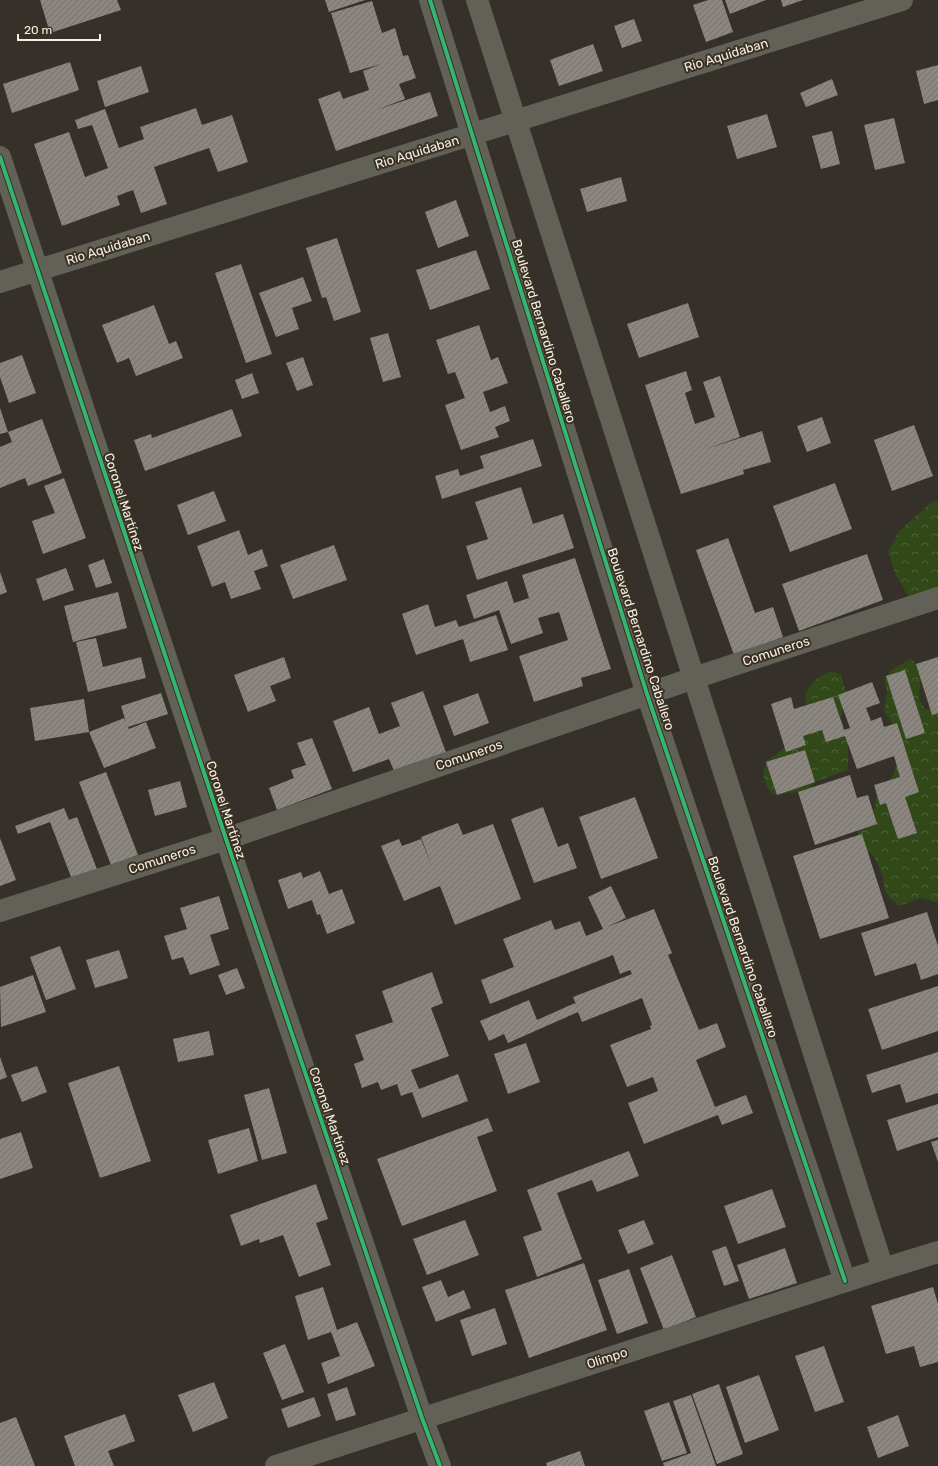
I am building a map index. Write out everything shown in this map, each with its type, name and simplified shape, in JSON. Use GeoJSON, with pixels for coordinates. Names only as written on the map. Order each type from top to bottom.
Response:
{"type":"FeatureCollection","features":[{"type":"Feature","properties":{"kind":"street","name":"Boulevard Bernardino Caballero"},"geometry":{"type":"LineString","coordinates":[[430,0],[647,694],[845,1281]]}},
{"type":"Feature","properties":{"kind":"street"},"geometry":{"type":"LineString","coordinates":[[477,0],[883,1269]]}},
{"type":"Feature","properties":{"kind":"street","name":"Rio Aquidaban"},"geometry":{"type":"LineString","coordinates":[[0,282],[902,0]]}},
{"type":"Feature","properties":{"kind":"street","name":"Coronel Martínez"},"geometry":{"type":"LineString","coordinates":[[0,157],[226,839],[422,1418],[440,1466]]}},
{"type":"Feature","properties":{"kind":"street","name":"Comuneros"},"geometry":{"type":"LineString","coordinates":[[0,911],[226,839],[694,678],[938,598]]}},
{"type":"Feature","properties":{"kind":"street","name":"Olimpo"},"geometry":{"type":"LineString","coordinates":[[276,1466],[938,1252]]}},
{"type":"Feature","properties":{"kind":"green space"},"geometry":{"type":"Polygon","coordinates":[[[933,501],[938,501],[938,605],[928,608],[908,595],[895,574],[888,551],[899,531],[933,501]]]}},
{"type":"Feature","properties":{"kind":"green space"},"geometry":{"type":"Polygon","coordinates":[[[910,659],[919,666],[921,676],[919,699],[925,709],[938,710],[938,903],[922,898],[899,906],[890,898],[884,889],[883,877],[874,856],[865,849],[857,839],[859,828],[869,819],[874,811],[877,788],[887,784],[893,775],[901,753],[897,731],[884,712],[887,690],[884,679],[891,670],[910,659]]]}},
{"type":"Feature","properties":{"kind":"green space"},"geometry":{"type":"Polygon","coordinates":[[[830,671],[841,674],[847,696],[841,718],[848,741],[848,770],[815,782],[809,789],[773,795],[766,785],[763,774],[766,762],[794,740],[806,707],[805,695],[811,684],[819,677],[830,671]]]}},
{"type":"Feature","properties":{"kind":"building"},"geometry":{"type":"Polygon","coordinates":[[[40,0],[117,0],[121,10],[50,33],[40,0]]]}},
{"type":"Feature","properties":{"kind":"building"},"geometry":{"type":"Polygon","coordinates":[[[325,0],[365,0],[329,12],[325,0]]]}},
{"type":"Feature","properties":{"kind":"building"},"geometry":{"type":"Polygon","coordinates":[[[708,0],[722,0],[733,32],[706,42],[693,5],[708,0]]]}},
{"type":"Feature","properties":{"kind":"building"},"geometry":{"type":"Polygon","coordinates":[[[725,0],[766,0],[730,14],[725,0]]]}},
{"type":"Feature","properties":{"kind":"building"},"geometry":{"type":"Polygon","coordinates":[[[781,0],[803,0],[783,7],[781,0]]]}},
{"type":"Feature","properties":{"kind":"building"},"geometry":{"type":"Polygon","coordinates":[[[372,1],[382,33],[395,28],[403,56],[408,55],[416,78],[399,84],[405,99],[376,110],[430,92],[438,116],[336,151],[318,99],[340,91],[343,99],[369,90],[363,71],[381,64],[350,73],[331,13],[372,1]]]}},
{"type":"Feature","properties":{"kind":"building"},"geometry":{"type":"Polygon","coordinates":[[[634,19],[642,41],[622,48],[614,26],[634,19]]]}},
{"type":"Feature","properties":{"kind":"building"},"geometry":{"type":"Polygon","coordinates":[[[593,44],[603,71],[559,86],[550,60],[593,44]]]}},
{"type":"Feature","properties":{"kind":"building"},"geometry":{"type":"Polygon","coordinates":[[[70,62],[79,90],[12,113],[3,84],[70,62]]]}},
{"type":"Feature","properties":{"kind":"building"},"geometry":{"type":"Polygon","coordinates":[[[938,65],[938,100],[924,104],[916,71],[938,65]]]}},
{"type":"Feature","properties":{"kind":"building"},"geometry":{"type":"Polygon","coordinates":[[[141,66],[149,92],[105,107],[97,81],[141,66]]]}},
{"type":"Feature","properties":{"kind":"building"},"geometry":{"type":"Polygon","coordinates":[[[832,79],[838,95],[806,107],[800,93],[832,79]]]}},
{"type":"Feature","properties":{"kind":"building"},"geometry":{"type":"Polygon","coordinates":[[[196,108],[202,125],[232,115],[248,162],[218,172],[209,148],[154,167],[167,204],[141,213],[133,190],[117,196],[120,205],[62,226],[34,144],[69,132],[85,177],[108,168],[92,125],[78,129],[75,120],[105,109],[119,148],[144,139],[140,127],[196,108]]]}},
{"type":"Feature","properties":{"kind":"building"},"geometry":{"type":"Polygon","coordinates":[[[767,114],[777,147],[737,159],[727,126],[767,114]]]}},
{"type":"Feature","properties":{"kind":"building"},"geometry":{"type":"Polygon","coordinates":[[[894,118],[905,163],[875,170],[864,125],[894,118]]]}},
{"type":"Feature","properties":{"kind":"building"},"geometry":{"type":"Polygon","coordinates":[[[832,131],[840,164],[821,169],[812,136],[832,131]]]}},
{"type":"Feature","properties":{"kind":"building"},"geometry":{"type":"Polygon","coordinates":[[[621,177],[627,201],[587,212],[580,189],[621,177]]]}},
{"type":"Feature","properties":{"kind":"building"},"geometry":{"type":"Polygon","coordinates":[[[456,200],[469,236],[438,248],[425,212],[456,200]]]}},
{"type":"Feature","properties":{"kind":"building"},"geometry":{"type":"Polygon","coordinates":[[[337,238],[361,312],[334,321],[326,297],[322,298],[306,248],[337,238]]]}},
{"type":"Feature","properties":{"kind":"building"},"geometry":{"type":"Polygon","coordinates":[[[476,250],[490,289],[430,310],[416,270],[476,250]]]}},
{"type":"Feature","properties":{"kind":"building"},"geometry":{"type":"Polygon","coordinates":[[[241,264],[272,354],[246,363],[215,273],[241,264]]]}},
{"type":"Feature","properties":{"kind":"building"},"geometry":{"type":"Polygon","coordinates":[[[303,277],[312,301],[292,308],[299,329],[276,337],[259,293],[303,277]]]}},
{"type":"Feature","properties":{"kind":"building"},"geometry":{"type":"Polygon","coordinates":[[[688,303],[699,337],[639,358],[627,324],[688,303]]]}},
{"type":"Feature","properties":{"kind":"building"},"geometry":{"type":"Polygon","coordinates":[[[154,305],[169,344],[176,341],[183,358],[136,376],[129,358],[117,363],[102,325],[154,305]]]}},
{"type":"Feature","properties":{"kind":"building"},"geometry":{"type":"Polygon","coordinates":[[[479,325],[491,360],[498,357],[508,383],[483,392],[490,412],[505,406],[510,421],[495,427],[499,437],[461,450],[445,405],[465,398],[455,372],[448,374],[436,340],[479,325]]]}},
{"type":"Feature","properties":{"kind":"building"},"geometry":{"type":"Polygon","coordinates":[[[388,333],[401,377],[383,382],[370,338],[388,333]]]}},
{"type":"Feature","properties":{"kind":"building"},"geometry":{"type":"Polygon","coordinates":[[[22,355],[36,393],[9,403],[0,377],[0,363],[22,355]]]}},
{"type":"Feature","properties":{"kind":"building"},"geometry":{"type":"Polygon","coordinates":[[[303,357],[313,385],[297,391],[286,363],[303,357]]]}},
{"type":"Feature","properties":{"kind":"building"},"geometry":{"type":"Polygon","coordinates":[[[686,371],[692,390],[685,393],[695,424],[715,417],[703,382],[720,376],[740,437],[706,449],[762,431],[771,462],[743,470],[744,474],[681,494],[645,385],[686,371]]]}},
{"type":"Feature","properties":{"kind":"building"},"geometry":{"type":"Polygon","coordinates":[[[252,373],[259,393],[242,399],[235,380],[252,373]]]}},
{"type":"Feature","properties":{"kind":"building"},"geometry":{"type":"Polygon","coordinates":[[[0,408],[8,432],[0,434],[0,408]]]}},
{"type":"Feature","properties":{"kind":"building"},"geometry":{"type":"Polygon","coordinates":[[[232,409],[242,436],[145,471],[134,440],[151,434],[152,438],[232,409]]]}},
{"type":"Feature","properties":{"kind":"building"},"geometry":{"type":"Polygon","coordinates":[[[822,417],[831,443],[807,452],[797,426],[822,417]]]}},
{"type":"Feature","properties":{"kind":"building"},"geometry":{"type":"Polygon","coordinates":[[[42,419],[62,473],[28,486],[25,478],[0,488],[0,447],[12,442],[8,432],[42,419]]]}},
{"type":"Feature","properties":{"kind":"building"},"geometry":{"type":"Polygon","coordinates":[[[914,425],[933,476],[892,491],[874,440],[914,425]]]}},
{"type":"Feature","properties":{"kind":"building"},"geometry":{"type":"Polygon","coordinates":[[[533,439],[542,466],[442,499],[435,476],[458,469],[460,476],[484,468],[480,456],[533,439]]]}},
{"type":"Feature","properties":{"kind":"building"},"geometry":{"type":"Polygon","coordinates":[[[64,478],[86,538],[43,554],[32,521],[55,513],[44,486],[64,478]]]}},
{"type":"Feature","properties":{"kind":"building"},"geometry":{"type":"Polygon","coordinates":[[[835,483],[852,529],[790,552],[773,506],[835,483]]]}},
{"type":"Feature","properties":{"kind":"building"},"geometry":{"type":"Polygon","coordinates":[[[521,487],[533,524],[563,514],[574,548],[477,580],[466,546],[488,539],[475,502],[521,487]]]}},
{"type":"Feature","properties":{"kind":"building"},"geometry":{"type":"Polygon","coordinates":[[[214,491],[226,521],[188,535],[177,505],[214,491]]]}},
{"type":"Feature","properties":{"kind":"building"},"geometry":{"type":"Polygon","coordinates":[[[239,530],[248,555],[262,549],[268,566],[254,571],[261,589],[231,599],[225,582],[212,587],[197,546],[239,530]]]}},
{"type":"Feature","properties":{"kind":"building"},"geometry":{"type":"Polygon","coordinates":[[[728,538],[755,613],[773,607],[783,637],[734,655],[696,550],[728,538]]]}},
{"type":"Feature","properties":{"kind":"building"},"geometry":{"type":"Polygon","coordinates":[[[334,545],[347,580],[293,599],[280,565],[334,545]]]}},
{"type":"Feature","properties":{"kind":"building"},"geometry":{"type":"Polygon","coordinates":[[[867,554],[883,600],[799,631],[782,584],[867,554]]]}},
{"type":"Feature","properties":{"kind":"building"},"geometry":{"type":"Polygon","coordinates":[[[575,558],[611,669],[581,678],[583,686],[534,702],[519,656],[568,640],[559,612],[538,618],[543,633],[511,644],[499,610],[474,619],[466,595],[507,581],[514,603],[529,598],[522,575],[575,558]]]}},
{"type":"Feature","properties":{"kind":"building"},"geometry":{"type":"Polygon","coordinates":[[[104,559],[112,583],[96,588],[88,565],[104,559]]]}},
{"type":"Feature","properties":{"kind":"building"},"geometry":{"type":"Polygon","coordinates":[[[66,568],[74,590],[43,601],[36,579],[66,568]]]}},
{"type":"Feature","properties":{"kind":"building"},"geometry":{"type":"Polygon","coordinates":[[[0,572],[7,592],[0,595],[0,572]]]}},
{"type":"Feature","properties":{"kind":"building"},"geometry":{"type":"Polygon","coordinates":[[[118,592],[127,628],[73,642],[64,606],[118,592]]]}},
{"type":"Feature","properties":{"kind":"building"},"geometry":{"type":"Polygon","coordinates":[[[428,604],[435,627],[456,620],[459,627],[496,615],[508,650],[470,662],[463,639],[416,655],[402,614],[428,604]]]}},
{"type":"Feature","properties":{"kind":"building"},"geometry":{"type":"Polygon","coordinates":[[[96,638],[103,667],[141,657],[146,678],[88,692],[76,642],[96,638]]]}},
{"type":"Feature","properties":{"kind":"building"},"geometry":{"type":"Polygon","coordinates":[[[284,657],[291,678],[270,686],[276,701],[248,712],[234,675],[284,657]]]}},
{"type":"Feature","properties":{"kind":"building"},"geometry":{"type":"Polygon","coordinates":[[[938,657],[938,713],[932,715],[916,664],[938,657]]]}},
{"type":"Feature","properties":{"kind":"building"},"geometry":{"type":"Polygon","coordinates":[[[905,670],[925,733],[906,739],[886,676],[905,670]]]}},
{"type":"Feature","properties":{"kind":"building"},"geometry":{"type":"Polygon","coordinates":[[[872,682],[880,703],[866,708],[871,721],[881,717],[884,727],[897,723],[919,792],[905,797],[917,833],[898,839],[886,803],[880,805],[874,785],[900,777],[894,756],[857,769],[845,736],[826,742],[822,730],[803,736],[806,745],[786,752],[771,704],[791,697],[794,709],[833,697],[844,730],[850,728],[838,695],[872,682]]]}},
{"type":"Feature","properties":{"kind":"building"},"geometry":{"type":"Polygon","coordinates":[[[423,691],[447,755],[395,773],[389,759],[353,772],[333,721],[369,707],[379,734],[400,726],[391,703],[423,691]]]}},
{"type":"Feature","properties":{"kind":"building"},"geometry":{"type":"Polygon","coordinates":[[[161,693],[168,714],[128,727],[129,729],[146,722],[156,748],[104,768],[89,732],[124,718],[126,722],[121,706],[161,693]]]}},
{"type":"Feature","properties":{"kind":"building"},"geometry":{"type":"Polygon","coordinates":[[[478,693],[489,723],[454,736],[443,706],[478,693]]]}},
{"type":"Feature","properties":{"kind":"building"},"geometry":{"type":"Polygon","coordinates":[[[84,699],[89,732],[35,741],[30,708],[84,699]]]}},
{"type":"Feature","properties":{"kind":"building"},"geometry":{"type":"Polygon","coordinates":[[[312,738],[332,789],[277,810],[269,788],[294,778],[291,770],[306,765],[297,743],[312,738]]]}},
{"type":"Feature","properties":{"kind":"building"},"geometry":{"type":"Polygon","coordinates":[[[805,750],[815,782],[777,795],[766,762],[805,750]]]}},
{"type":"Feature","properties":{"kind":"building"},"geometry":{"type":"Polygon","coordinates":[[[106,772],[138,855],[111,865],[79,782],[106,772]]]}},
{"type":"Feature","properties":{"kind":"building"},"geometry":{"type":"Polygon","coordinates":[[[850,775],[857,798],[868,795],[877,824],[815,845],[798,792],[850,775]]]}},
{"type":"Feature","properties":{"kind":"building"},"geometry":{"type":"Polygon","coordinates":[[[180,781],[187,807],[155,816],[148,790],[180,781]]]}},
{"type":"Feature","properties":{"kind":"building"},"geometry":{"type":"Polygon","coordinates":[[[635,797],[658,858],[601,879],[579,817],[635,797]]]}},
{"type":"Feature","properties":{"kind":"building"},"geometry":{"type":"Polygon","coordinates":[[[543,807],[558,847],[568,843],[577,868],[534,883],[511,819],[543,807]]]}},
{"type":"Feature","properties":{"kind":"building"},"geometry":{"type":"Polygon","coordinates":[[[64,808],[69,820],[77,817],[98,872],[73,882],[50,822],[18,834],[15,826],[64,808]]]}},
{"type":"Feature","properties":{"kind":"building"},"geometry":{"type":"Polygon","coordinates":[[[458,823],[463,835],[493,824],[521,899],[455,925],[440,886],[404,901],[381,846],[399,839],[402,846],[421,839],[432,867],[421,837],[458,823]]]}},
{"type":"Feature","properties":{"kind":"building"},"geometry":{"type":"Polygon","coordinates":[[[862,834],[889,918],[820,939],[793,856],[862,834]]]}},
{"type":"Feature","properties":{"kind":"building"},"geometry":{"type":"Polygon","coordinates":[[[0,838],[16,880],[0,886],[0,838]]]}},
{"type":"Feature","properties":{"kind":"building"},"geometry":{"type":"Polygon","coordinates":[[[320,871],[329,894],[342,889],[355,923],[327,934],[320,914],[317,915],[312,900],[288,909],[278,880],[301,872],[303,878],[320,871]]]}},
{"type":"Feature","properties":{"kind":"building"},"geometry":{"type":"Polygon","coordinates":[[[611,886],[626,918],[607,927],[654,909],[672,953],[668,955],[699,1030],[717,1023],[726,1047],[696,1060],[715,1107],[746,1095],[753,1113],[722,1125],[718,1115],[644,1144],[628,1103],[658,1091],[653,1077],[627,1087],[610,1045],[651,1029],[650,1026],[652,1025],[642,998],[582,1022],[578,1012],[508,1043],[504,1034],[489,1041],[480,1021],[529,1000],[537,1020],[575,1003],[577,1007],[573,997],[632,974],[630,970],[620,974],[613,955],[490,1004],[481,980],[514,967],[503,939],[551,920],[555,930],[580,921],[586,936],[603,929],[588,897],[611,886]]]}},
{"type":"Feature","properties":{"kind":"building"},"geometry":{"type":"Polygon","coordinates":[[[219,896],[229,929],[210,935],[220,965],[190,975],[183,957],[172,960],[164,936],[187,929],[180,908],[219,896]]]}},
{"type":"Feature","properties":{"kind":"building"},"geometry":{"type":"Polygon","coordinates":[[[927,912],[938,946],[938,974],[921,980],[916,963],[875,976],[861,933],[927,912]]]}},
{"type":"Feature","properties":{"kind":"building"},"geometry":{"type":"Polygon","coordinates":[[[60,946],[76,989],[46,1000],[30,957],[60,946]]]}},
{"type":"Feature","properties":{"kind":"building"},"geometry":{"type":"Polygon","coordinates":[[[119,950],[128,978],[95,988],[86,960],[119,950]]]}},
{"type":"Feature","properties":{"kind":"building"},"geometry":{"type":"Polygon","coordinates":[[[237,968],[245,988],[226,995],[218,975],[237,968]]]}},
{"type":"Feature","properties":{"kind":"building"},"geometry":{"type":"Polygon","coordinates":[[[432,972],[443,1003],[431,1008],[449,1056],[411,1070],[419,1089],[458,1074],[468,1101],[422,1118],[412,1092],[401,1096],[397,1084],[381,1090],[378,1082],[362,1088],[354,1064],[364,1060],[355,1035],[393,1022],[382,991],[432,972]]]}},
{"type":"Feature","properties":{"kind":"building"},"geometry":{"type":"Polygon","coordinates":[[[33,975],[46,1012],[1,1027],[0,987],[33,975]]]}},
{"type":"Feature","properties":{"kind":"building"},"geometry":{"type":"Polygon","coordinates":[[[938,986],[938,1031],[882,1050],[868,1009],[938,986]]]}},
{"type":"Feature","properties":{"kind":"building"},"geometry":{"type":"Polygon","coordinates":[[[209,1031],[214,1055],[178,1062],[173,1039],[209,1031]]]}},
{"type":"Feature","properties":{"kind":"building"},"geometry":{"type":"Polygon","coordinates":[[[526,1043],[540,1082],[508,1094],[494,1054],[526,1043]]]}},
{"type":"Feature","properties":{"kind":"building"},"geometry":{"type":"Polygon","coordinates":[[[938,1052],[938,1093],[906,1103],[900,1084],[872,1093],[866,1075],[938,1052]]]}},
{"type":"Feature","properties":{"kind":"building"},"geometry":{"type":"Polygon","coordinates":[[[0,1057],[7,1077],[0,1080],[0,1057]]]}},
{"type":"Feature","properties":{"kind":"building"},"geometry":{"type":"Polygon","coordinates":[[[37,1066],[47,1092],[22,1102],[11,1075],[37,1066]]]}},
{"type":"Feature","properties":{"kind":"building"},"geometry":{"type":"Polygon","coordinates":[[[119,1066],[151,1161],[100,1178],[68,1083],[119,1066]]]}},
{"type":"Feature","properties":{"kind":"building"},"geometry":{"type":"Polygon","coordinates":[[[269,1088],[287,1153],[262,1160],[244,1095],[269,1088]]]}},
{"type":"Feature","properties":{"kind":"building"},"geometry":{"type":"Polygon","coordinates":[[[938,1104],[938,1137],[897,1151],[887,1120],[938,1104]]]}},
{"type":"Feature","properties":{"kind":"building"},"geometry":{"type":"Polygon","coordinates":[[[488,1118],[493,1131],[477,1137],[497,1191],[402,1226],[377,1159],[488,1118]]]}},
{"type":"Feature","properties":{"kind":"building"},"geometry":{"type":"Polygon","coordinates":[[[249,1128],[258,1161],[218,1174],[208,1140],[249,1128]]]}},
{"type":"Feature","properties":{"kind":"building"},"geometry":{"type":"Polygon","coordinates":[[[21,1132],[33,1168],[0,1179],[0,1139],[21,1132]]]}},
{"type":"Feature","properties":{"kind":"building"},"geometry":{"type":"Polygon","coordinates":[[[938,1140],[938,1162],[931,1142],[938,1140]]]}},
{"type":"Feature","properties":{"kind":"building"},"geometry":{"type":"Polygon","coordinates":[[[629,1151],[639,1176],[597,1192],[592,1180],[557,1193],[582,1259],[537,1277],[523,1237],[542,1230],[527,1190],[629,1151]]]}},
{"type":"Feature","properties":{"kind":"building"},"geometry":{"type":"Polygon","coordinates":[[[316,1184],[328,1219],[316,1223],[331,1265],[299,1277],[283,1235],[260,1243],[259,1239],[241,1246],[230,1215],[316,1184]]]}},
{"type":"Feature","properties":{"kind":"building"},"geometry":{"type":"Polygon","coordinates":[[[772,1189],[786,1227],[738,1244],[724,1206],[772,1189]]]}},
{"type":"Feature","properties":{"kind":"building"},"geometry":{"type":"Polygon","coordinates":[[[465,1220],[479,1255],[427,1275],[413,1239],[465,1220]]]}},
{"type":"Feature","properties":{"kind":"building"},"geometry":{"type":"Polygon","coordinates":[[[644,1220],[654,1244],[628,1254],[618,1230],[644,1220]]]}},
{"type":"Feature","properties":{"kind":"building"},"geometry":{"type":"Polygon","coordinates":[[[726,1246],[739,1281],[724,1286],[712,1251],[726,1246]]]}},
{"type":"Feature","properties":{"kind":"building"},"geometry":{"type":"Polygon","coordinates":[[[785,1248],[797,1283],[749,1299],[737,1265],[785,1248]]]}},
{"type":"Feature","properties":{"kind":"building"},"geometry":{"type":"Polygon","coordinates":[[[672,1255],[696,1317],[664,1330],[640,1268],[672,1255]]]}},
{"type":"Feature","properties":{"kind":"building"},"geometry":{"type":"Polygon","coordinates":[[[584,1263],[607,1330],[529,1358],[505,1290],[584,1263]]]}},
{"type":"Feature","properties":{"kind":"building"},"geometry":{"type":"Polygon","coordinates":[[[629,1269],[648,1323],[617,1334],[598,1280],[629,1269]]]}},
{"type":"Feature","properties":{"kind":"building"},"geometry":{"type":"Polygon","coordinates":[[[441,1280],[448,1297],[464,1290],[471,1308],[436,1322],[422,1287],[441,1280]]]}},
{"type":"Feature","properties":{"kind":"building"},"geometry":{"type":"Polygon","coordinates":[[[323,1287],[337,1330],[357,1322],[375,1366],[328,1384],[321,1363],[340,1356],[331,1332],[308,1340],[295,1296],[323,1287]]]}},
{"type":"Feature","properties":{"kind":"building"},"geometry":{"type":"Polygon","coordinates":[[[933,1287],[938,1304],[938,1362],[920,1367],[914,1346],[886,1354],[871,1306],[933,1287]]]}},
{"type":"Feature","properties":{"kind":"building"},"geometry":{"type":"Polygon","coordinates":[[[495,1308],[507,1344],[472,1356],[460,1320],[495,1308]]]}},
{"type":"Feature","properties":{"kind":"building"},"geometry":{"type":"Polygon","coordinates":[[[285,1344],[304,1392],[282,1400],[263,1353],[285,1344]]]}},
{"type":"Feature","properties":{"kind":"building"},"geometry":{"type":"Polygon","coordinates":[[[824,1346],[844,1402],[815,1412],[795,1356],[824,1346]]]}},
{"type":"Feature","properties":{"kind":"building"},"geometry":{"type":"Polygon","coordinates":[[[759,1375],[779,1430],[745,1443],[726,1387],[759,1375]]]}},
{"type":"Feature","properties":{"kind":"building"},"geometry":{"type":"Polygon","coordinates":[[[214,1382],[228,1418],[193,1432],[178,1395],[214,1382]]]}},
{"type":"Feature","properties":{"kind":"building"},"geometry":{"type":"Polygon","coordinates":[[[719,1384],[743,1454],[717,1464],[692,1394],[719,1384]]]}},
{"type":"Feature","properties":{"kind":"building"},"geometry":{"type":"Polygon","coordinates":[[[347,1387],[356,1415],[336,1421],[327,1394],[347,1387]]]}},
{"type":"Feature","properties":{"kind":"building"},"geometry":{"type":"Polygon","coordinates":[[[691,1395],[716,1466],[664,1466],[663,1463],[691,1453],[673,1401],[691,1395]]]}},
{"type":"Feature","properties":{"kind":"building"},"geometry":{"type":"Polygon","coordinates":[[[314,1397],[321,1416],[288,1428],[281,1409],[314,1397]]]}},
{"type":"Feature","properties":{"kind":"building"},"geometry":{"type":"Polygon","coordinates":[[[669,1402],[687,1453],[662,1461],[644,1411],[669,1402]]]}},
{"type":"Feature","properties":{"kind":"building"},"geometry":{"type":"Polygon","coordinates":[[[125,1414],[135,1441],[108,1451],[114,1466],[75,1466],[64,1436],[125,1414]]]}},
{"type":"Feature","properties":{"kind":"building"},"geometry":{"type":"Polygon","coordinates":[[[898,1415],[909,1446],[878,1458],[867,1427],[898,1415]]]}},
{"type":"Feature","properties":{"kind":"building"},"geometry":{"type":"Polygon","coordinates":[[[16,1417],[35,1466],[0,1466],[0,1423],[16,1417]]]}},
{"type":"Feature","properties":{"kind":"building"},"geometry":{"type":"Polygon","coordinates":[[[580,1451],[585,1466],[547,1466],[546,1463],[580,1451]]]}},
{"type":"Feature","properties":{"kind":"cycle path"},"geometry":{"type":"LineString","coordinates":[[430,0],[647,694],[845,1281]]}},
{"type":"Feature","properties":{"kind":"cycle path"},"geometry":{"type":"LineString","coordinates":[[0,157],[226,839],[422,1418],[440,1466]]}}]}
